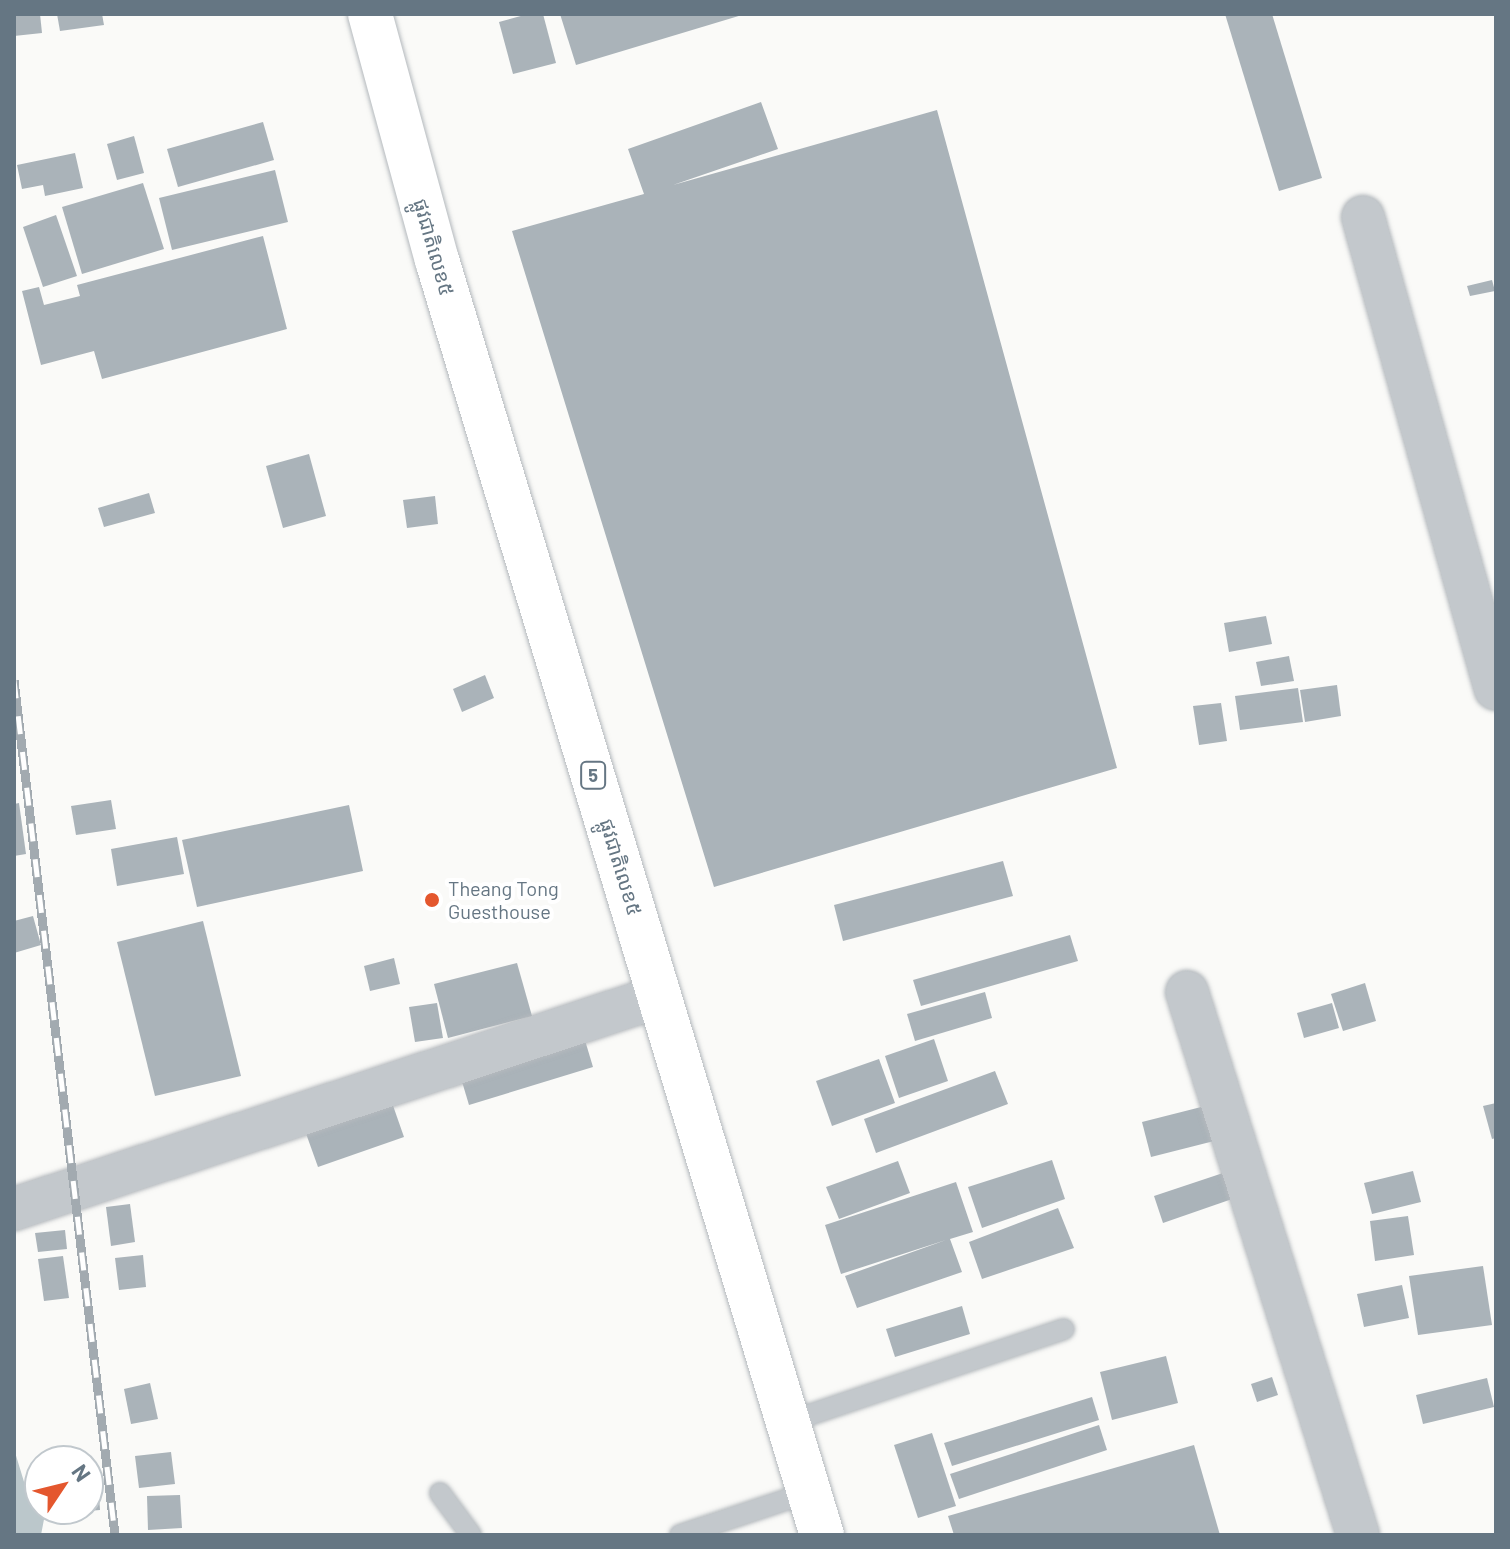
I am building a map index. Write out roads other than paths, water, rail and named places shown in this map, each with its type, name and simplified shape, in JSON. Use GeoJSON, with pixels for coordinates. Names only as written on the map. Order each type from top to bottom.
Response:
{"type":"FeatureCollection","features":[{"type":"Feature","properties":{"kind":"highway","name":"ផ្លូវជាតិលេខ៥"},"geometry":{"type":"LineString","coordinates":[[370,14],[437,260],[822,1535]]}},
{"type":"Feature","properties":{"kind":"street"},"geometry":{"type":"LineString","coordinates":[[1363,217],[1496,689]]}},
{"type":"Feature","properties":{"kind":"street"},"geometry":{"type":"LineString","coordinates":[[1187,992],[1358,1535]]}},
{"type":"Feature","properties":{"kind":"street"},"geometry":{"type":"LineString","coordinates":[[14,1209],[660,996]]}},
{"type":"Feature","properties":{"kind":"lane"},"geometry":{"type":"LineString","coordinates":[[788,1422],[1064,1329]]}},
{"type":"Feature","properties":{"kind":"lane"},"geometry":{"type":"LineString","coordinates":[[680,1535],[809,1492]]}},
{"type":"Feature","properties":{"kind":"lane"},"geometry":{"type":"LineString","coordinates":[[440,1493],[471,1535]]}},
{"type":"Feature","properties":{"kind":"railway"},"geometry":{"type":"LineString","coordinates":[[14,680],[115,1535]]}},
{"type":"Feature","properties":{"kind":"place","name":"Theang Tong Guesthouse"},"geometry":{"type":"Point","coordinates":[432,900]}}]}
